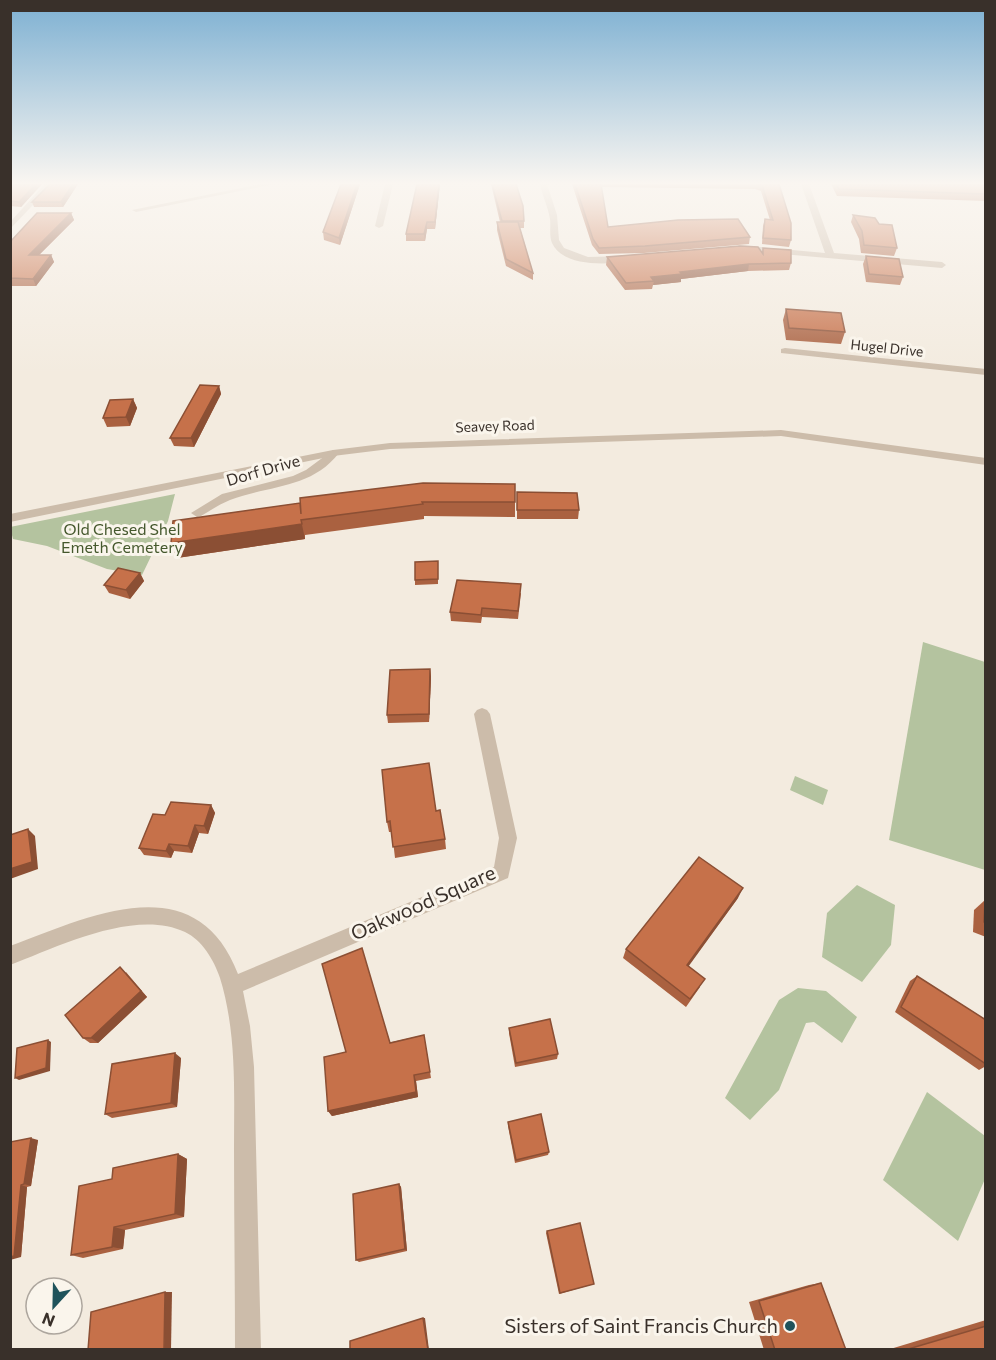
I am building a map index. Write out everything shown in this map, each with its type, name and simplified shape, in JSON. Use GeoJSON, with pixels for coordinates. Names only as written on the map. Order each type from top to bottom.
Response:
{"type":"FeatureCollection","features":[{"type":"Feature","properties":{"kind":"street"},"geometry":{"type":"LineString","coordinates":[[559,247],[579,258],[594,260],[636,258]]}},
{"type":"Feature","properties":{"kind":"street"},"geometry":{"type":"LineString","coordinates":[[827,247],[830,255]]}},
{"type":"Feature","properties":{"kind":"street"},"geometry":{"type":"LineString","coordinates":[[728,249],[758,249],[942,265]]}},
{"type":"Feature","properties":{"kind":"street","name":"Hugel Drive"},"geometry":{"type":"LineString","coordinates":[[785,351],[986,372]]}},
{"type":"Feature","properties":{"kind":"street","name":"Seavey Road"},"geometry":{"type":"LineString","coordinates":[[10,518],[333,453],[390,446],[771,433],[817,437],[986,462]]}},
{"type":"Feature","properties":{"kind":"street","name":"Dorf Drive"},"geometry":{"type":"LineString","coordinates":[[197,513],[225,497],[306,477],[323,466],[333,453]]}},
{"type":"Feature","properties":{"kind":"street","name":"Oakwood Square"},"geometry":{"type":"LineString","coordinates":[[232,986],[502,872],[508,838],[482,714]]}},
{"type":"Feature","properties":{"kind":"street"},"geometry":{"type":"LineString","coordinates":[[10,956],[72,932],[116,920],[166,917],[190,924],[207,936],[220,956],[232,986],[238,1018],[245,1101],[248,1350]]}},
{"type":"Feature","properties":{"kind":"green space","name":"Old Chesed Shel Emeth Cemetery"},"geometry":{"type":"Polygon","coordinates":[[[175,494],[168,521],[142,575],[107,569],[47,546],[13,539],[10,527],[175,494]]]}},
{"type":"Feature","properties":{"kind":"green space"},"geometry":{"type":"Polygon","coordinates":[[[923,642],[985,662],[985,870],[889,840],[923,642]]]}},
{"type":"Feature","properties":{"kind":"green space"},"geometry":{"type":"Polygon","coordinates":[[[795,776],[828,790],[823,805],[790,790],[795,776]]]}},
{"type":"Feature","properties":{"kind":"green space"},"geometry":{"type":"Polygon","coordinates":[[[857,885],[895,905],[891,945],[862,982],[822,957],[827,913],[857,885]]]}},
{"type":"Feature","properties":{"kind":"green space"},"geometry":{"type":"Polygon","coordinates":[[[798,988],[826,991],[857,1017],[842,1043],[814,1022],[806,1023],[779,1090],[750,1120],[725,1098],[779,1000],[798,988]]]}},
{"type":"Feature","properties":{"kind":"green space"},"geometry":{"type":"Polygon","coordinates":[[[927,1092],[985,1136],[985,1179],[958,1241],[883,1180],[927,1092]]]}},
{"type":"Feature","properties":{"kind":"building"},"geometry":{"type":"Polygon","coordinates":[[[10,247],[37,247],[29,255],[51,255],[33,279],[10,278],[10,247]]]}},
{"type":"Feature","properties":{"kind":"building"},"geometry":{"type":"Polygon","coordinates":[[[503,247],[525,247],[533,273],[506,259],[503,247]]]}},
{"type":"Feature","properties":{"kind":"building"},"geometry":{"type":"Polygon","coordinates":[[[722,247],[758,247],[763,254],[763,248],[791,250],[791,263],[749,264],[680,272],[682,274],[651,277],[654,281],[626,283],[607,257],[722,247]]]}},
{"type":"Feature","properties":{"kind":"building"},"geometry":{"type":"Polygon","coordinates":[[[866,256],[899,259],[903,277],[869,274],[866,256]]]}},
{"type":"Feature","properties":{"kind":"building"},"geometry":{"type":"Polygon","coordinates":[[[786,309],[841,313],[845,332],[789,328],[786,309]]]}},
{"type":"Feature","properties":{"kind":"building"},"geometry":{"type":"Polygon","coordinates":[[[200,385],[219,386],[191,438],[170,438],[200,385]]]}},
{"type":"Feature","properties":{"kind":"building"},"geometry":{"type":"Polygon","coordinates":[[[133,399],[126,417],[103,418],[110,400],[133,399]]]}},
{"type":"Feature","properties":{"kind":"building"},"geometry":{"type":"Polygon","coordinates":[[[423,483],[515,484],[515,502],[422,502],[423,504],[301,520],[302,524],[171,543],[173,521],[300,503],[301,514],[300,498],[423,483]]]}},
{"type":"Feature","properties":{"kind":"building"},"geometry":{"type":"Polygon","coordinates":[[[517,492],[577,493],[579,510],[517,510],[517,492]]]}},
{"type":"Feature","properties":{"kind":"building"},"geometry":{"type":"Polygon","coordinates":[[[438,561],[438,579],[415,580],[415,562],[438,561]]]}},
{"type":"Feature","properties":{"kind":"building"},"geometry":{"type":"Polygon","coordinates":[[[118,568],[140,573],[126,590],[104,585],[118,568]]]}},
{"type":"Feature","properties":{"kind":"building"},"geometry":{"type":"Polygon","coordinates":[[[457,580],[521,584],[518,611],[482,608],[481,615],[450,612],[457,580]]]}},
{"type":"Feature","properties":{"kind":"building"},"geometry":{"type":"Polygon","coordinates":[[[430,669],[429,714],[387,715],[390,670],[430,669]]]}},
{"type":"Feature","properties":{"kind":"building"},"geometry":{"type":"Polygon","coordinates":[[[429,763],[436,811],[440,810],[445,839],[393,847],[390,821],[387,822],[382,770],[429,763]]]}},
{"type":"Feature","properties":{"kind":"building"},"geometry":{"type":"Polygon","coordinates":[[[171,802],[211,805],[204,826],[195,825],[188,846],[169,844],[166,851],[139,848],[153,814],[165,815],[171,802]]]}},
{"type":"Feature","properties":{"kind":"building"},"geometry":{"type":"Polygon","coordinates":[[[28,829],[32,862],[10,869],[10,835],[28,829]]]}},
{"type":"Feature","properties":{"kind":"building"},"geometry":{"type":"Polygon","coordinates":[[[699,857],[743,888],[687,965],[705,979],[690,999],[626,949],[699,857]]]}},
{"type":"Feature","properties":{"kind":"building"},"geometry":{"type":"Polygon","coordinates":[[[986,900],[986,923],[984,922],[986,900]]]}},
{"type":"Feature","properties":{"kind":"building"},"geometry":{"type":"Polygon","coordinates":[[[362,948],[390,1043],[424,1035],[430,1072],[414,1075],[416,1092],[328,1111],[324,1057],[346,1052],[322,964],[362,948]]]}},
{"type":"Feature","properties":{"kind":"building"},"geometry":{"type":"Polygon","coordinates":[[[120,967],[141,991],[91,1038],[83,1038],[65,1015],[120,967]]]}},
{"type":"Feature","properties":{"kind":"building"},"geometry":{"type":"Polygon","coordinates":[[[917,976],[986,1020],[986,1064],[901,1007],[917,976]]]}},
{"type":"Feature","properties":{"kind":"building"},"geometry":{"type":"Polygon","coordinates":[[[550,1019],[558,1054],[516,1063],[509,1028],[550,1019]]]}},
{"type":"Feature","properties":{"kind":"building"},"geometry":{"type":"Polygon","coordinates":[[[48,1040],[46,1068],[15,1078],[17,1048],[48,1040]]]}},
{"type":"Feature","properties":{"kind":"building"},"geometry":{"type":"Polygon","coordinates":[[[175,1053],[171,1103],[105,1114],[112,1064],[175,1053]]]}},
{"type":"Feature","properties":{"kind":"building"},"geometry":{"type":"Polygon","coordinates":[[[541,1114],[549,1152],[516,1160],[508,1122],[541,1114]]]}},
{"type":"Feature","properties":{"kind":"building"},"geometry":{"type":"Polygon","coordinates":[[[31,1138],[24,1184],[21,1185],[14,1256],[10,1257],[10,1142],[31,1138]]]}},
{"type":"Feature","properties":{"kind":"building"},"geometry":{"type":"Polygon","coordinates":[[[178,1154],[175,1214],[114,1227],[112,1247],[71,1255],[79,1186],[112,1179],[113,1168],[178,1154]]]}},
{"type":"Feature","properties":{"kind":"building"},"geometry":{"type":"Polygon","coordinates":[[[399,1184],[405,1249],[356,1260],[353,1194],[399,1184]]]}},
{"type":"Feature","properties":{"kind":"building"},"geometry":{"type":"Polygon","coordinates":[[[580,1223],[594,1284],[560,1293],[547,1231],[580,1223]]]}},
{"type":"Feature","properties":{"kind":"building","name":"Sisters of Saint Francis Church"},"geometry":{"type":"Polygon","coordinates":[[[821,1283],[846,1350],[775,1350],[759,1301],[821,1283]]]}},
{"type":"Feature","properties":{"kind":"building"},"geometry":{"type":"Polygon","coordinates":[[[165,1292],[164,1350],[88,1350],[91,1312],[165,1292]]]}},
{"type":"Feature","properties":{"kind":"building"},"geometry":{"type":"Polygon","coordinates":[[[423,1318],[428,1350],[350,1350],[350,1341],[423,1318]]]}},
{"type":"Feature","properties":{"kind":"building"},"geometry":{"type":"Polygon","coordinates":[[[986,1326],[986,1350],[905,1350],[986,1326]]]}},
{"type":"Feature","properties":{"kind":"place","name":"Sisters of Saint Francis Church"},"geometry":{"type":"Point","coordinates":[790,1326]}}]}
